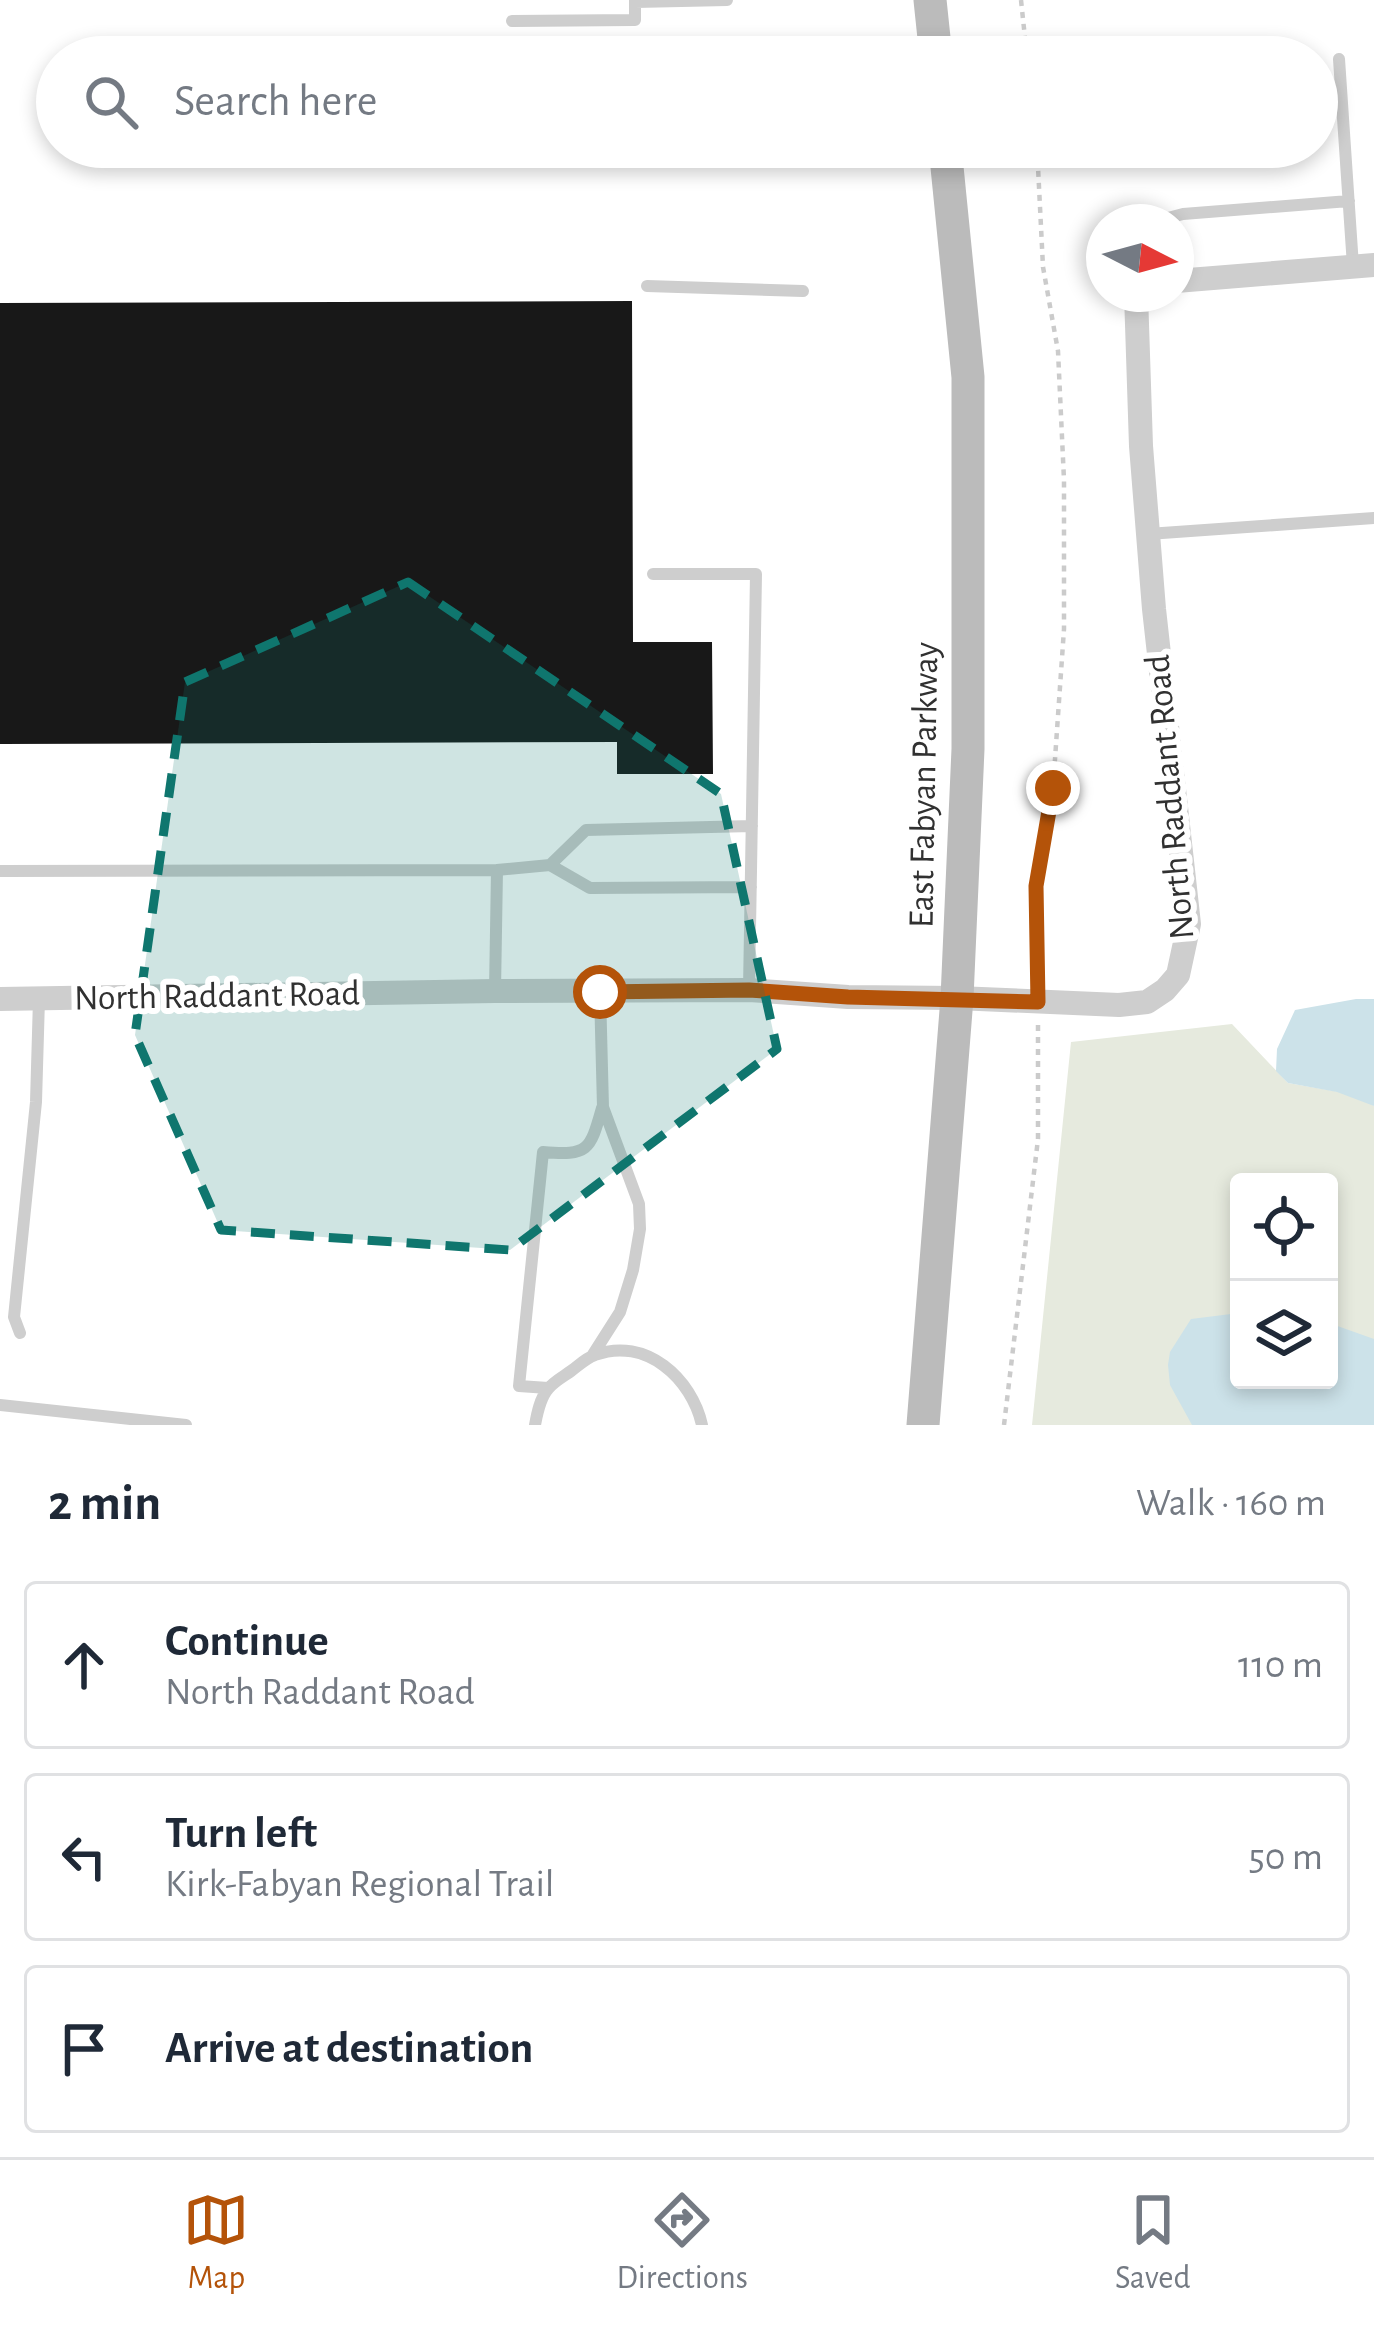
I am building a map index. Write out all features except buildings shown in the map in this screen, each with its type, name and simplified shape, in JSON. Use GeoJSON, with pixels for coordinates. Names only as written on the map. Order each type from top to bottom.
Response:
{"type":"FeatureCollection","features":[{"type":"Feature","properties":{"kind":"main road"},"geometry":{"type":"LineString","coordinates":[[930,0],[934,36]]}},
{"type":"Feature","properties":{"kind":"main road","name":"East Fabyan Parkway"},"geometry":{"type":"LineString","coordinates":[[923,1425],[957,998],[968,749],[968,377],[947,168]]}},
{"type":"Feature","properties":{"kind":"street"},"geometry":{"type":"LineString","coordinates":[[1194,280],[1364,266]]}},
{"type":"Feature","properties":{"kind":"street","name":"North Raddant Road"},"geometry":{"type":"LineString","coordinates":[[0,999],[749,990],[848,997],[1148,1002],[1178,975],[1189,924],[1148,534],[1137,312]]}},
{"type":"Feature","properties":{"kind":"lane"},"geometry":{"type":"LineString","coordinates":[[512,21],[635,20],[635,1],[727,0]]}},
{"type":"Feature","properties":{"kind":"lane"},"geometry":{"type":"LineString","coordinates":[[1339,59],[1348,200],[1364,266]]}},
{"type":"Feature","properties":{"kind":"lane"},"geometry":{"type":"LineString","coordinates":[[1194,213],[1348,200]]}},
{"type":"Feature","properties":{"kind":"lane"},"geometry":{"type":"LineString","coordinates":[[647,286],[803,291]]}},
{"type":"Feature","properties":{"kind":"lane"},"geometry":{"type":"LineString","coordinates":[[1148,534],[1374,518]]}},
{"type":"Feature","properties":{"kind":"lane"},"geometry":{"type":"LineString","coordinates":[[653,574],[756,574],[749,990]]}},
{"type":"Feature","properties":{"kind":"lane"},"geometry":{"type":"LineString","coordinates":[[550,865],[586,830],[752,826]]}},
{"type":"Feature","properties":{"kind":"lane"},"geometry":{"type":"LineString","coordinates":[[0,871],[497,871],[550,865],[590,888],[751,887]]}},
{"type":"Feature","properties":{"kind":"lane"},"geometry":{"type":"LineString","coordinates":[[495,991],[497,871]]}},
{"type":"Feature","properties":{"kind":"lane"},"geometry":{"type":"LineString","coordinates":[[548,1388],[519,1386],[543,1151],[581,1151],[593,1140],[603,1106],[600,992]]}},
{"type":"Feature","properties":{"kind":"lane"},"geometry":{"type":"LineString","coordinates":[[20,1333],[14,1316],[36,1102],[39,999]]}},
{"type":"Feature","properties":{"kind":"lane"},"geometry":{"type":"LineString","coordinates":[[535,1425],[548,1388],[592,1356],[620,1312],[633,1270],[639,1204],[603,1106]]}},
{"type":"Feature","properties":{"kind":"lane"},"geometry":{"type":"LineString","coordinates":[[592,1356],[628,1352],[663,1364],[689,1390],[702,1425]]}},
{"type":"Feature","properties":{"kind":"lane"},"geometry":{"type":"LineString","coordinates":[[0,1405],[186,1425]]}},
{"type":"Feature","properties":{"kind":"path"},"geometry":{"type":"LineString","coordinates":[[1021,0],[1025,36]]}},
{"type":"Feature","properties":{"kind":"path"},"geometry":{"type":"LineString","coordinates":[[1004,1425],[1038,1139],[1036,886],[1053,788],[1064,629],[1058,351],[1043,266],[1038,168]]}},
{"type":"Feature","properties":{"kind":"highlighted area"},"geometry":{"type":"Polygon","coordinates":[[[408,582],[721,794],[777,1049],[510,1250],[221,1230],[135,1035],[185,682],[408,582]]]}},
{"type":"Feature","properties":{"kind":"shaded area"},"geometry":{"type":"Polygon","coordinates":[[[1232,1024],[1288,1083],[1357,1095],[1374,1106],[1374,1425],[1032,1425],[1071,1042],[1232,1024]]]}},
{"type":"Feature","properties":{"kind":"water"},"geometry":{"type":"Polygon","coordinates":[[[1374,999],[1374,1106],[1337,1092],[1288,1083],[1276,1071],[1277,1049],[1295,1010],[1374,999]]]}},
{"type":"Feature","properties":{"kind":"water"},"geometry":{"type":"Polygon","coordinates":[[[1230,1314],[1230,1389],[1338,1389],[1338,1326],[1374,1339],[1374,1425],[1192,1425],[1170,1385],[1168,1365],[1170,1352],[1191,1319],[1230,1314]]]}},
{"type":"Feature","properties":{"kind":"route"},"geometry":{"type":"LineString","coordinates":[[600,992],[749,990],[1038,1002],[1036,886],[1053,788]]}}]}
